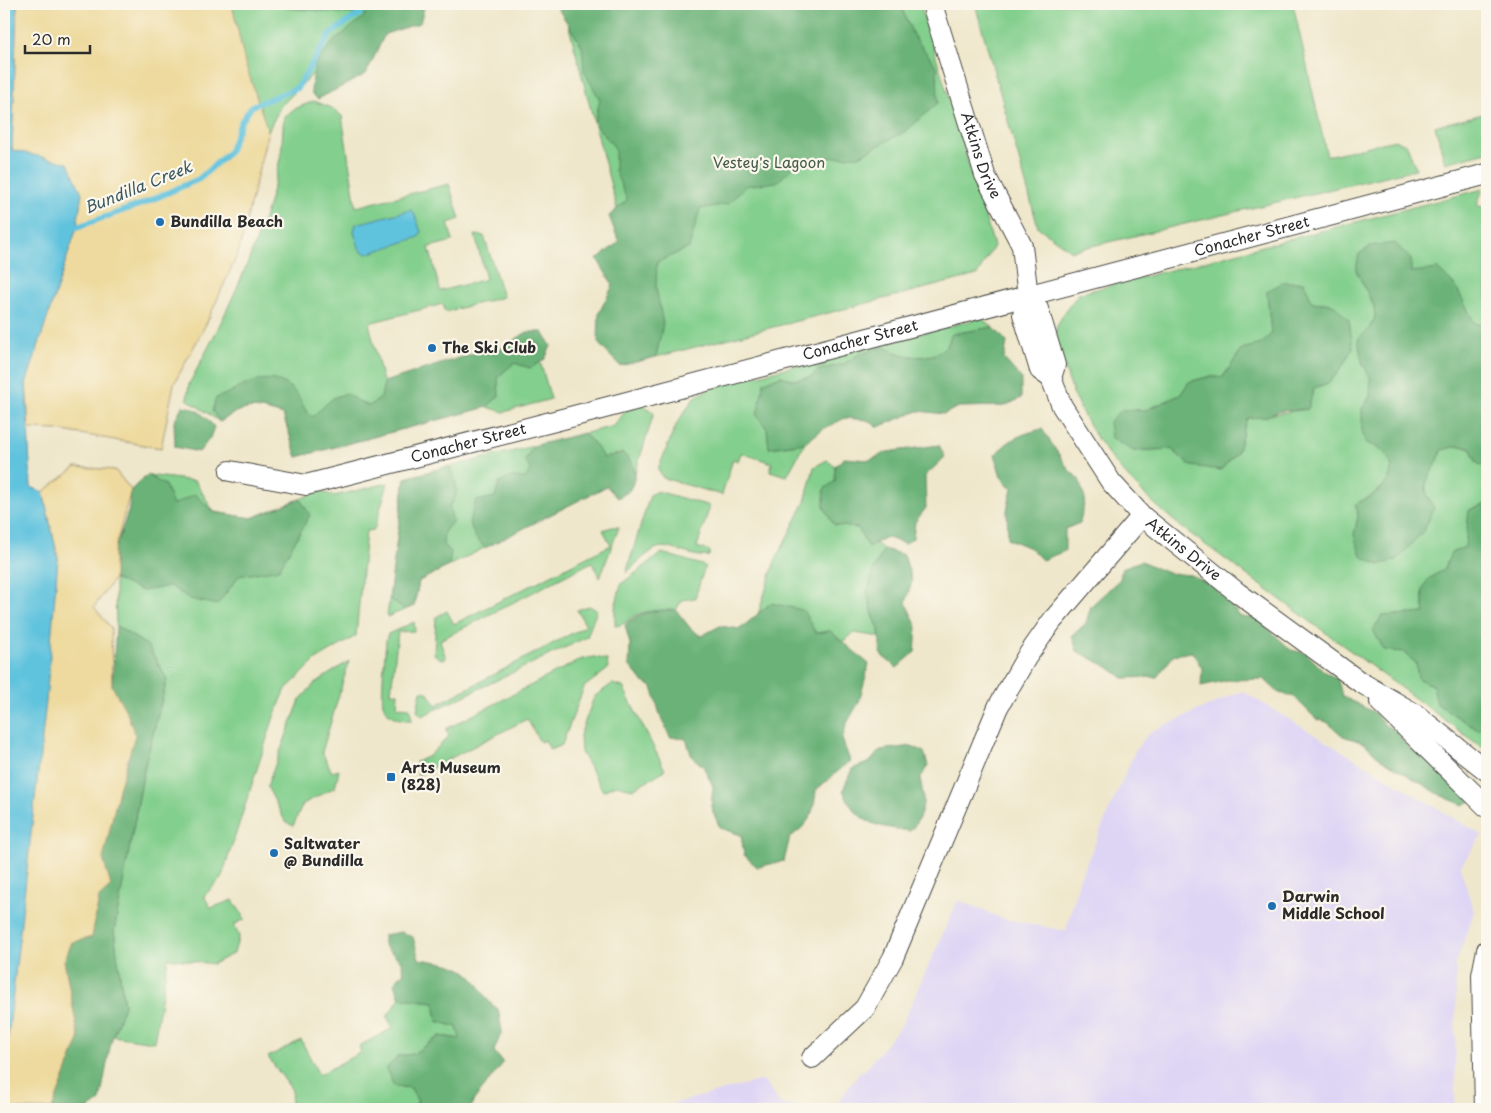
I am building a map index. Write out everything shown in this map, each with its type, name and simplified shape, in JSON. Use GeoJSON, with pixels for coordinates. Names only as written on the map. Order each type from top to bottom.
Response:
{"type":"FeatureCollection","features":[{"type":"Feature","properties":{"kind":"street","name":"Atkins Drive"},"geometry":{"type":"LineString","coordinates":[[932,4],[985,175],[1022,246],[1028,300],[1023,314],[1040,370],[1051,378],[1062,406],[1111,482],[1142,516],[1238,593],[1360,682],[1415,714],[1487,771]]}},
{"type":"Feature","properties":{"kind":"street","name":"Conacher Street"},"geometry":{"type":"LineString","coordinates":[[230,471],[306,485],[1028,300],[1487,174]]}},
{"type":"Feature","properties":{"kind":"street"},"geometry":{"type":"LineString","coordinates":[[812,1058],[865,1008],[893,958],[998,707],[1026,658],[1052,621],[1142,516]]}},
{"type":"Feature","properties":{"kind":"street","name":"Atkins Drive"},"geometry":{"type":"LineString","coordinates":[[1360,682],[1487,807]]}},
{"type":"Feature","properties":{"kind":"street"},"geometry":{"type":"LineString","coordinates":[[1485,1109],[1482,975],[1487,950]]}},
{"type":"Feature","properties":{"kind":"shaded area","name":"Darwin Middle School"},"geometry":{"type":"Polygon","coordinates":[[[1242,691],[1482,835],[1460,867],[1474,912],[1456,963],[1455,1109],[813,1109],[837,1103],[860,1072],[865,1070],[902,1024],[958,900],[1004,919],[1066,931],[1079,880],[1136,749],[1150,732],[1242,691]]]}},
{"type":"Feature","properties":{"kind":"shaded area"},"geometry":{"type":"Polygon","coordinates":[[[763,1080],[780,1103],[801,1109],[653,1109],[763,1080]]]}},
{"type":"Feature","properties":{"kind":"green space"},"geometry":{"type":"Polygon","coordinates":[[[232,4],[383,4],[281,106],[268,131],[245,63],[232,4]]]}},
{"type":"Feature","properties":{"kind":"green space"},"geometry":{"type":"Polygon","coordinates":[[[282,4],[425,4],[420,23],[385,34],[366,74],[318,99],[312,94],[311,90],[315,64],[332,43],[366,15],[286,8],[282,4]]]}},
{"type":"Feature","properties":{"kind":"green space"},"geometry":{"type":"Polygon","coordinates":[[[555,4],[900,4],[913,35],[937,67],[938,103],[906,131],[859,156],[803,159],[777,182],[745,186],[728,204],[700,209],[689,248],[657,262],[656,287],[663,324],[656,357],[620,366],[598,343],[599,313],[613,285],[597,259],[619,242],[609,216],[627,200],[615,171],[615,148],[594,123],[600,100],[584,71],[582,46],[555,4]]]}},
{"type":"Feature","properties":{"kind":"green space","name":"Vestey's Lagoon"},"geometry":{"type":"Polygon","coordinates":[[[563,4],[920,4],[994,246],[977,275],[656,357],[563,4]]]}},
{"type":"Feature","properties":{"kind":"green space"},"geometry":{"type":"Polygon","coordinates":[[[975,4],[1293,4],[1327,156],[1395,140],[1407,145],[1416,169],[1071,251],[1038,227],[975,4]]]}},
{"type":"Feature","properties":{"kind":"green space"},"geometry":{"type":"Polygon","coordinates":[[[314,101],[332,108],[342,116],[356,207],[449,184],[460,219],[448,223],[453,241],[429,247],[440,291],[486,279],[475,235],[484,236],[503,297],[445,312],[443,304],[369,323],[382,378],[389,397],[535,344],[551,399],[504,412],[487,407],[297,457],[283,415],[250,408],[237,412],[220,422],[187,399],[189,384],[230,304],[263,220],[280,157],[284,117],[294,109],[314,101]]]}},
{"type":"Feature","properties":{"kind":"green space"},"geometry":{"type":"Polygon","coordinates":[[[1487,113],[1487,152],[1445,163],[1435,126],[1487,113]]]}},
{"type":"Feature","properties":{"kind":"green space"},"geometry":{"type":"Polygon","coordinates":[[[1483,189],[1477,205],[1487,209],[1487,325],[1475,324],[1456,287],[1438,269],[1426,272],[1356,270],[1374,306],[1375,318],[1368,330],[1362,362],[1371,379],[1370,396],[1362,409],[1365,442],[1384,451],[1392,466],[1390,481],[1371,496],[1356,504],[1358,516],[1354,535],[1424,530],[1434,508],[1428,498],[1426,483],[1441,450],[1458,446],[1470,447],[1477,463],[1487,468],[1487,504],[1469,510],[1466,547],[1451,553],[1444,570],[1431,578],[1424,587],[1425,613],[1382,616],[1403,652],[1416,663],[1418,679],[1433,685],[1437,704],[1478,730],[1487,722],[1487,751],[1180,526],[1126,475],[1110,457],[1084,416],[1056,345],[1055,332],[1057,326],[1078,294],[1483,189]],[[1267,291],[1271,334],[1261,344],[1242,349],[1223,377],[1207,377],[1189,382],[1180,395],[1146,410],[1121,410],[1133,451],[1171,449],[1191,466],[1242,434],[1247,418],[1308,409],[1314,388],[1328,383],[1340,370],[1333,304],[1312,302],[1267,291]]]}},
{"type":"Feature","properties":{"kind":"green space"},"geometry":{"type":"Polygon","coordinates":[[[1395,243],[1411,259],[1411,272],[1438,269],[1456,287],[1475,324],[1487,325],[1487,468],[1477,463],[1470,447],[1458,446],[1441,450],[1426,484],[1428,498],[1434,508],[1424,530],[1397,560],[1378,565],[1361,556],[1354,535],[1358,516],[1355,504],[1380,490],[1390,474],[1392,466],[1384,451],[1365,442],[1362,430],[1362,409],[1370,396],[1371,379],[1362,362],[1358,339],[1368,330],[1375,318],[1374,306],[1356,270],[1359,254],[1371,246],[1395,243]]]}},
{"type":"Feature","properties":{"kind":"green space"},"geometry":{"type":"Polygon","coordinates":[[[1284,282],[1304,282],[1312,302],[1333,304],[1349,320],[1353,348],[1340,370],[1328,383],[1314,388],[1308,409],[1279,411],[1265,417],[1247,418],[1238,451],[1221,470],[1191,466],[1171,449],[1133,451],[1111,438],[1109,422],[1121,410],[1146,410],[1180,395],[1189,382],[1207,377],[1223,377],[1242,349],[1261,344],[1271,334],[1267,291],[1284,282]]]}},
{"type":"Feature","properties":{"kind":"green space"},"geometry":{"type":"Polygon","coordinates":[[[981,318],[993,327],[952,334],[946,347],[938,353],[922,357],[898,353],[883,347],[860,354],[844,364],[818,370],[811,377],[794,380],[781,376],[757,415],[767,429],[769,448],[805,443],[787,476],[770,471],[772,463],[741,453],[738,461],[733,459],[722,495],[663,478],[658,469],[677,423],[695,397],[712,387],[981,318]]]}},
{"type":"Feature","properties":{"kind":"green space"},"geometry":{"type":"Polygon","coordinates":[[[993,327],[1007,342],[1004,359],[1021,378],[1021,398],[1005,406],[959,407],[944,414],[918,411],[878,427],[867,420],[845,418],[823,429],[805,443],[769,448],[767,429],[757,415],[764,382],[781,376],[794,380],[811,377],[818,370],[844,364],[860,354],[884,347],[906,355],[923,357],[938,353],[946,347],[952,334],[993,327]]]}},
{"type":"Feature","properties":{"kind":"green space"},"geometry":{"type":"Polygon","coordinates":[[[527,332],[543,332],[551,346],[545,359],[530,368],[514,363],[498,377],[499,396],[487,407],[297,457],[283,415],[250,408],[236,412],[220,422],[212,411],[216,398],[256,381],[266,379],[276,380],[285,384],[295,392],[306,411],[312,417],[333,398],[346,393],[369,406],[381,398],[384,382],[478,352],[495,352],[527,332]]]}},
{"type":"Feature","properties":{"kind":"green space"},"geometry":{"type":"Polygon","coordinates":[[[644,405],[654,413],[630,489],[617,498],[607,486],[419,581],[414,606],[387,617],[405,478],[614,426],[627,409],[644,405]]]}},
{"type":"Feature","properties":{"kind":"green space"},"geometry":{"type":"Polygon","coordinates":[[[182,406],[196,410],[214,427],[210,438],[199,452],[175,447],[174,422],[182,406]]]}},
{"type":"Feature","properties":{"kind":"green space"},"geometry":{"type":"Polygon","coordinates":[[[1042,429],[1069,470],[1079,479],[1085,499],[1080,523],[1065,529],[1065,551],[1042,560],[1030,548],[1008,539],[1007,510],[1012,489],[1001,477],[995,455],[1016,438],[1042,429]]]}},
{"type":"Feature","properties":{"kind":"green space"},"geometry":{"type":"Polygon","coordinates":[[[584,433],[597,447],[603,458],[622,453],[626,456],[634,469],[633,484],[629,490],[617,498],[607,486],[485,548],[475,537],[469,522],[476,501],[495,497],[499,483],[512,477],[526,478],[530,469],[525,461],[533,446],[584,433]]]}},
{"type":"Feature","properties":{"kind":"green space"},"geometry":{"type":"Polygon","coordinates":[[[939,445],[945,457],[925,476],[926,508],[915,522],[913,538],[905,544],[886,537],[868,547],[858,528],[834,525],[824,507],[824,489],[835,481],[835,466],[844,458],[870,460],[887,452],[939,445]]]}},
{"type":"Feature","properties":{"kind":"green space"},"geometry":{"type":"Polygon","coordinates":[[[827,460],[835,466],[835,481],[868,547],[875,543],[884,549],[874,569],[873,615],[880,637],[854,633],[842,642],[830,631],[816,633],[771,603],[758,614],[775,561],[805,502],[814,467],[827,460]]]}},
{"type":"Feature","properties":{"kind":"green space"},"geometry":{"type":"Polygon","coordinates":[[[449,466],[457,487],[453,502],[449,507],[453,521],[444,532],[443,545],[451,552],[449,566],[419,581],[414,606],[404,610],[389,598],[405,478],[449,466]]]}},
{"type":"Feature","properties":{"kind":"green space"},"geometry":{"type":"Polygon","coordinates":[[[147,475],[195,481],[214,512],[252,518],[320,491],[334,496],[388,483],[374,530],[366,531],[356,636],[316,660],[286,689],[274,717],[221,879],[204,896],[211,908],[233,900],[245,919],[234,925],[239,936],[234,953],[213,964],[168,958],[154,1042],[113,1036],[124,1005],[114,931],[145,765],[167,679],[148,646],[116,626],[114,552],[129,510],[131,490],[147,475]]]}},
{"type":"Feature","properties":{"kind":"green space"},"geometry":{"type":"Polygon","coordinates":[[[147,475],[165,485],[173,505],[195,494],[214,512],[252,518],[300,499],[310,515],[279,569],[239,576],[217,605],[190,599],[170,586],[143,591],[114,579],[114,552],[129,510],[131,490],[147,475]]]}},
{"type":"Feature","properties":{"kind":"green space"},"geometry":{"type":"Polygon","coordinates":[[[657,491],[710,506],[697,547],[710,551],[709,556],[695,555],[660,547],[648,554],[626,573],[650,495],[657,491]]]}},
{"type":"Feature","properties":{"kind":"green space"},"geometry":{"type":"Polygon","coordinates":[[[1487,504],[1487,722],[1478,730],[1437,704],[1433,685],[1418,679],[1416,663],[1403,652],[1384,650],[1373,630],[1382,616],[1425,613],[1423,592],[1426,582],[1444,570],[1451,553],[1465,547],[1469,510],[1487,504]]]}},
{"type":"Feature","properties":{"kind":"green space"},"geometry":{"type":"Polygon","coordinates":[[[619,527],[600,578],[592,562],[440,640],[446,658],[441,659],[434,654],[436,617],[447,611],[454,624],[611,545],[603,530],[619,527]]]}},
{"type":"Feature","properties":{"kind":"green space"},"geometry":{"type":"Polygon","coordinates":[[[884,549],[904,555],[912,581],[906,603],[917,627],[915,652],[897,668],[881,655],[879,629],[867,593],[874,569],[884,549]]]}},
{"type":"Feature","properties":{"kind":"green space"},"geometry":{"type":"Polygon","coordinates":[[[662,553],[705,566],[695,598],[682,600],[676,610],[645,612],[615,626],[615,608],[621,584],[662,553]]]}},
{"type":"Feature","properties":{"kind":"green space"},"geometry":{"type":"Polygon","coordinates":[[[1141,561],[1168,573],[1191,575],[1213,586],[1241,617],[1258,619],[1291,650],[1306,653],[1324,671],[1338,680],[1342,696],[1375,713],[1385,725],[1396,731],[1408,748],[1419,753],[1473,800],[1463,805],[1442,796],[1381,759],[1364,743],[1343,736],[1327,722],[1316,719],[1293,696],[1279,693],[1264,679],[1228,680],[1201,686],[1202,668],[1192,652],[1174,655],[1157,677],[1123,678],[1108,667],[1077,651],[1072,636],[1086,623],[1091,606],[1120,579],[1122,568],[1141,561]]]}},
{"type":"Feature","properties":{"kind":"green space"},"geometry":{"type":"Polygon","coordinates":[[[771,603],[803,610],[816,633],[830,631],[869,664],[859,702],[847,723],[842,739],[850,761],[816,790],[810,817],[790,837],[784,861],[757,867],[744,855],[741,835],[720,828],[711,807],[713,786],[703,766],[692,757],[686,739],[670,737],[661,718],[652,687],[642,681],[629,665],[630,644],[625,625],[642,614],[676,610],[691,629],[701,636],[720,626],[740,629],[771,603]]]}},
{"type":"Feature","properties":{"kind":"green space"},"geometry":{"type":"Polygon","coordinates":[[[589,606],[597,610],[587,637],[422,716],[417,711],[421,691],[427,692],[436,705],[586,626],[577,610],[589,606]]]}},
{"type":"Feature","properties":{"kind":"green space"},"geometry":{"type":"Polygon","coordinates":[[[414,622],[415,631],[398,632],[391,692],[398,693],[397,707],[410,708],[412,720],[403,720],[387,712],[383,704],[386,640],[388,634],[414,622]]]}},
{"type":"Feature","properties":{"kind":"green space"},"geometry":{"type":"Polygon","coordinates":[[[116,626],[148,646],[167,679],[145,765],[114,931],[124,1005],[111,1042],[100,1101],[89,1109],[52,1109],[79,1039],[64,961],[72,942],[92,937],[99,897],[111,886],[103,859],[119,789],[135,735],[127,713],[112,687],[116,626]]]}},
{"type":"Feature","properties":{"kind":"green space"},"geometry":{"type":"Polygon","coordinates":[[[595,657],[607,660],[608,669],[584,687],[562,745],[550,750],[545,740],[540,742],[527,719],[418,775],[416,762],[429,756],[449,736],[446,729],[582,659],[595,657]]]}},
{"type":"Feature","properties":{"kind":"green space"},"geometry":{"type":"Polygon","coordinates":[[[349,661],[322,752],[332,772],[339,770],[335,787],[303,804],[293,826],[285,821],[267,786],[300,700],[314,684],[349,661]]]}},
{"type":"Feature","properties":{"kind":"green space"},"geometry":{"type":"Polygon","coordinates":[[[612,684],[623,687],[665,770],[633,789],[616,785],[603,791],[581,752],[580,735],[594,697],[612,684]]]}},
{"type":"Feature","properties":{"kind":"green space"},"geometry":{"type":"Polygon","coordinates":[[[912,746],[924,752],[928,765],[920,779],[923,801],[919,819],[915,825],[910,831],[878,825],[861,817],[849,802],[843,790],[852,769],[870,762],[880,750],[912,746]]]}},
{"type":"Feature","properties":{"kind":"green space"},"geometry":{"type":"Polygon","coordinates":[[[401,932],[413,937],[419,959],[456,966],[469,974],[487,999],[498,1009],[502,1031],[494,1051],[503,1063],[474,1100],[470,1109],[410,1109],[418,1102],[411,1088],[394,1086],[386,1069],[398,1056],[413,1054],[440,1036],[460,1039],[457,1027],[437,1021],[434,1002],[400,998],[394,983],[404,972],[401,961],[384,946],[384,935],[401,932]]]}},
{"type":"Feature","properties":{"kind":"green space"},"geometry":{"type":"Polygon","coordinates":[[[400,998],[434,1002],[437,1021],[457,1027],[461,1039],[440,1036],[413,1054],[397,1056],[394,1086],[411,1088],[418,1102],[410,1109],[290,1109],[292,1090],[268,1057],[301,1040],[319,1075],[361,1052],[359,1046],[393,1028],[387,1017],[400,998]]]}},
{"type":"Feature","properties":{"kind":"sand","name":"Bundilla Beach"},"geometry":{"type":"Polygon","coordinates":[[[17,4],[232,4],[245,63],[268,131],[239,251],[207,322],[174,384],[161,448],[57,430],[29,429],[12,150],[17,4]]]}},
{"type":"Feature","properties":{"kind":"sand"},"geometry":{"type":"Polygon","coordinates":[[[76,467],[115,470],[131,490],[114,552],[114,579],[94,607],[111,628],[112,686],[127,713],[135,735],[119,789],[103,859],[111,886],[99,897],[92,937],[72,942],[64,961],[79,1039],[52,1109],[4,1109],[4,1059],[58,558],[43,492],[76,467]]]}},
{"type":"Feature","properties":{"kind":"water"},"geometry":{"type":"Polygon","coordinates":[[[4,4],[17,4],[12,150],[68,163],[82,193],[77,227],[26,384],[31,487],[43,492],[58,558],[46,702],[4,1072],[4,4]]]}},
{"type":"Feature","properties":{"kind":"water"},"geometry":{"type":"Polygon","coordinates":[[[411,210],[421,232],[419,237],[367,254],[360,250],[354,232],[356,224],[411,210]]]}},
{"type":"Feature","properties":{"kind":"waterway","name":"Bundilla Creek"},"geometry":{"type":"LineString","coordinates":[[77,227],[142,204],[199,179],[229,152],[241,122],[252,106],[297,88],[331,33],[360,14],[368,4]]}},
{"type":"Feature","properties":{"kind":"place","name":"Bundilla Beach"},"geometry":{"type":"Point","coordinates":[160,222]}},
{"type":"Feature","properties":{"kind":"place","name":"The Ski Club"},"geometry":{"type":"Point","coordinates":[432,348]}},
{"type":"Feature","properties":{"kind":"place","name":"Arts Museum (828)"},"geometry":{"type":"Point","coordinates":[391,777]}},
{"type":"Feature","properties":{"kind":"place","name":"Saltwater @ Bundilla"},"geometry":{"type":"Point","coordinates":[274,853]}},
{"type":"Feature","properties":{"kind":"place","name":"Darwin Middle School"},"geometry":{"type":"Point","coordinates":[1272,906]}}]}
